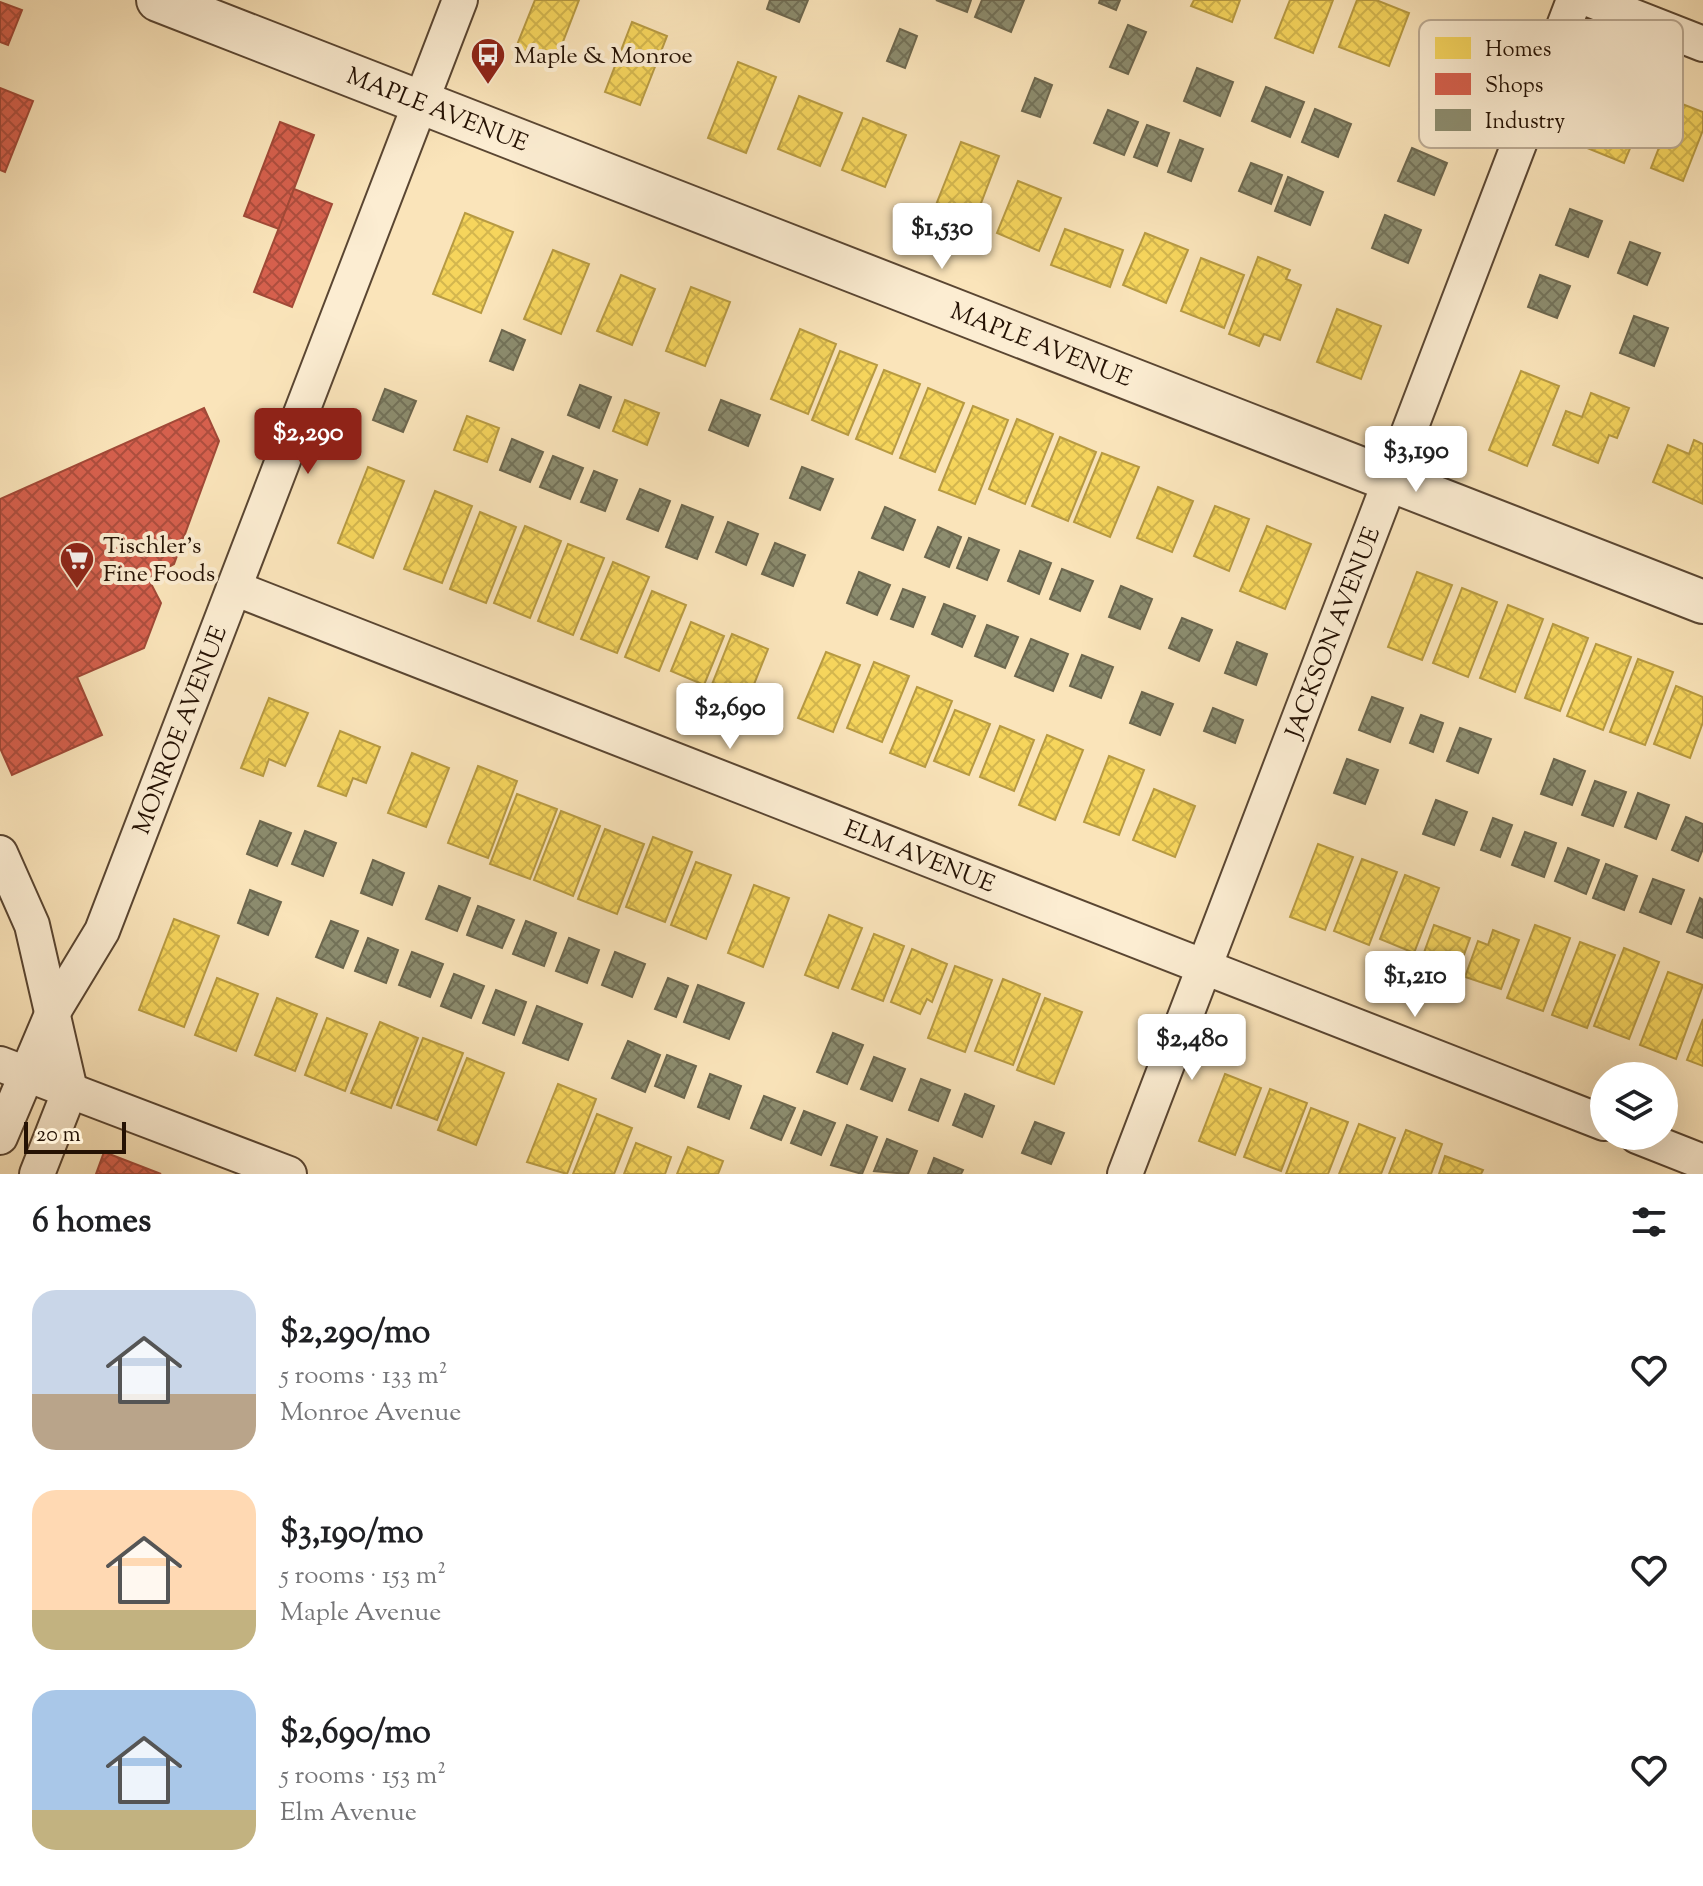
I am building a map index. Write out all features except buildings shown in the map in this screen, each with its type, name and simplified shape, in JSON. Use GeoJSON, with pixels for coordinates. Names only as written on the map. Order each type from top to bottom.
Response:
{"type":"FeatureCollection","features":[{"type":"Feature","properties":{"kind":"street","name":"MAPLE AVENUE"},"geometry":{"type":"LineString","coordinates":[[158,0],[1703,602]]}},
{"type":"Feature","properties":{"kind":"street","name":"MONROE AVENUE"},"geometry":{"type":"LineString","coordinates":[[0,1137],[12,1068],[53,1012],[102,931],[460,0]]}},
{"type":"Feature","properties":{"kind":"street","name":"JACKSON AVENUE"},"geometry":{"type":"LineString","coordinates":[[1566,20],[1574,0]]}},
{"type":"Feature","properties":{"kind":"street"},"geometry":{"type":"LineString","coordinates":[[1591,0],[1642,20]]}},
{"type":"Feature","properties":{"kind":"street"},"geometry":{"type":"LineString","coordinates":[[1683,36],[1703,44]]}},
{"type":"Feature","properties":{"kind":"street","name":"JACKSON AVENUE"},"geometry":{"type":"LineString","coordinates":[[1125,1174],[1517,148]]}},
{"type":"Feature","properties":{"kind":"street","name":"ELM AVENUE"},"geometry":{"type":"LineString","coordinates":[[234,588],[1590,1118]]}},
{"type":"Feature","properties":{"kind":"street"},"geometry":{"type":"LineString","coordinates":[[0,853],[32,925],[70,1090],[37,1174]]}},
{"type":"Feature","properties":{"kind":"street"},"geometry":{"type":"LineString","coordinates":[[0,1037],[12,1068],[289,1174]]}},
{"type":"Feature","properties":{"kind":"street"},"geometry":{"type":"LineString","coordinates":[[1673,1150],[1703,1162]]}},
{"type":"Feature","properties":{"kind":"place","name":"Maple & Monroe"},"geometry":{"type":"Point","coordinates":[488,86]}},
{"type":"Feature","properties":{"kind":"place","name":"Tischler's Fine Foods"},"geometry":{"type":"Point","coordinates":[77,590]}}]}
